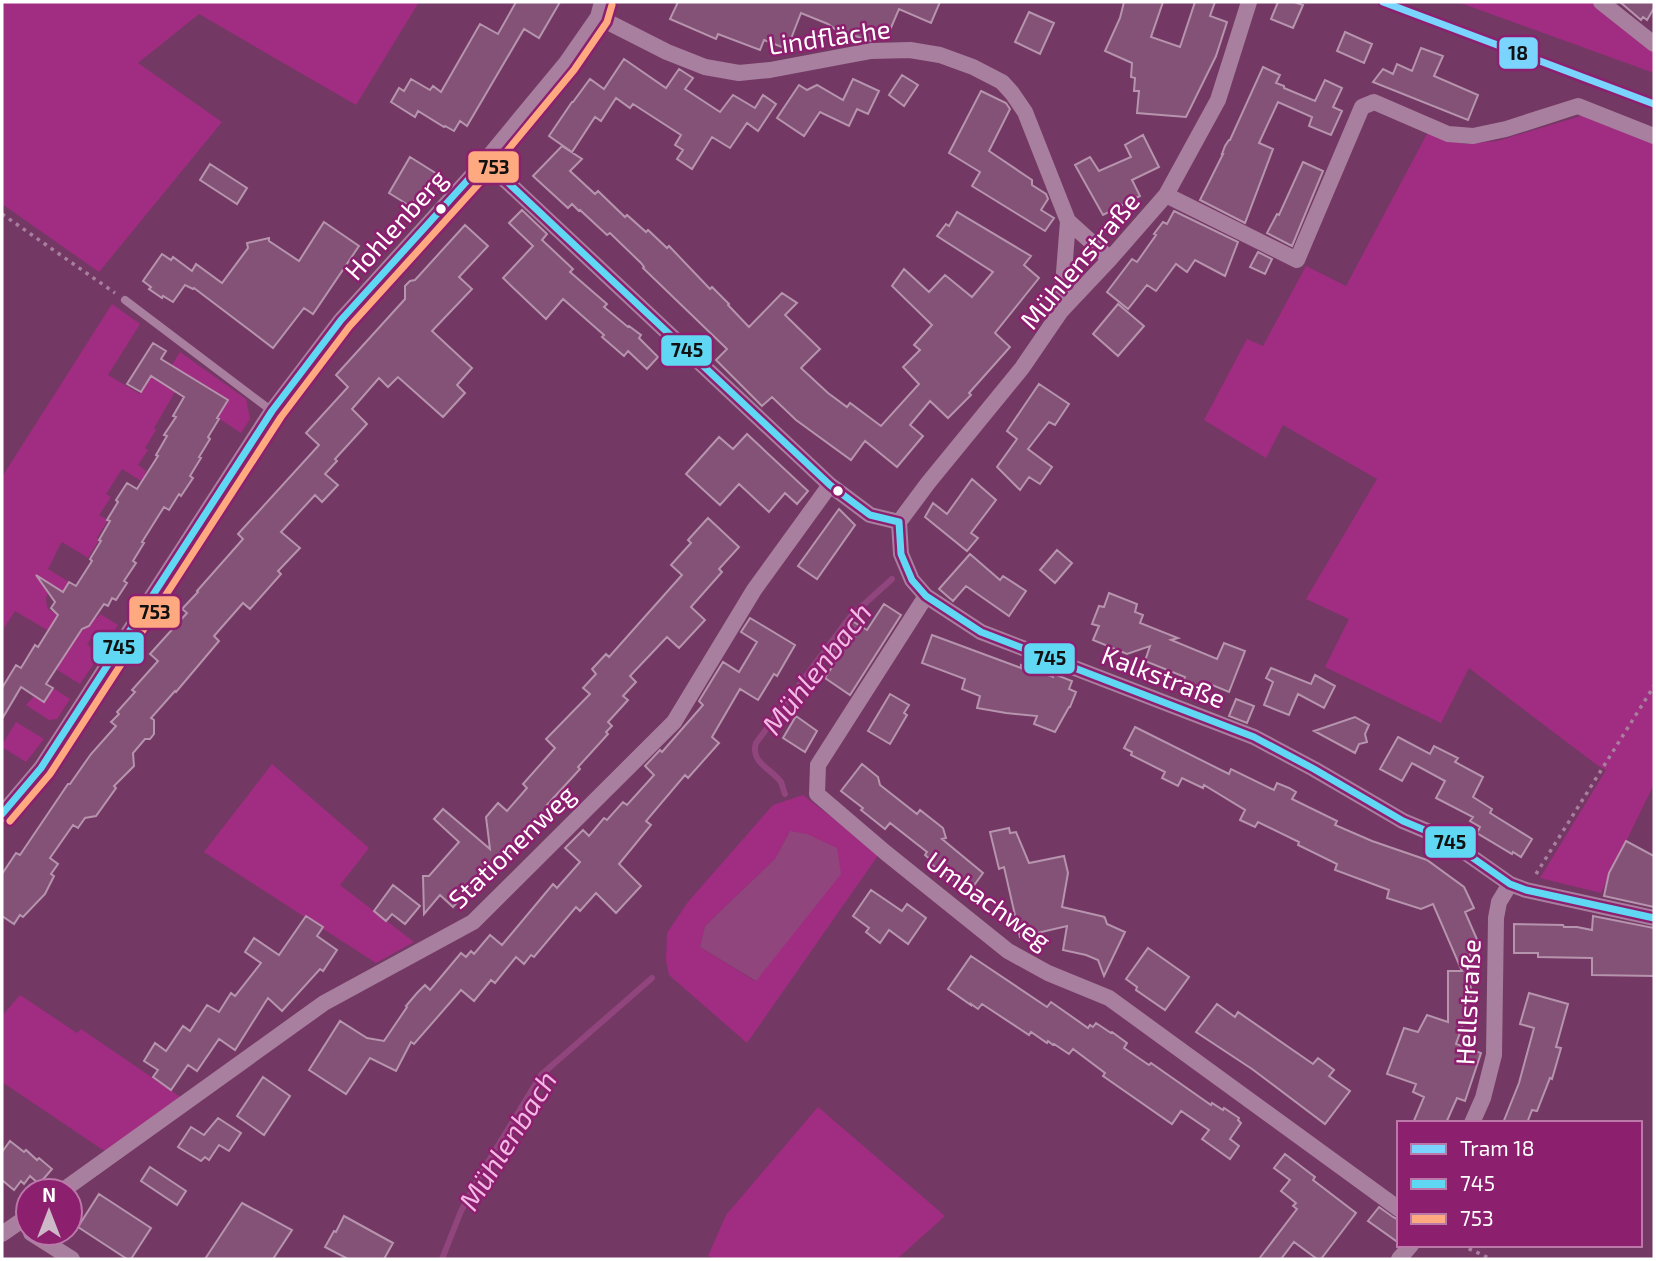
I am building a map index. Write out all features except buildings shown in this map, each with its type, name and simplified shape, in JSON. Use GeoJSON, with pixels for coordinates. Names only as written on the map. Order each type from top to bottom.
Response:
{"type":"FeatureCollection","features":[{"type":"Feature","properties":{"kind":"street","name":"Mühlenstraße"},"geometry":{"type":"LineString","coordinates":[[899,522],[1022,368],[1061,311],[1166,195],[1218,100],[1249,2]]}},
{"type":"Feature","properties":{"kind":"street"},"geometry":{"type":"LineString","coordinates":[[1601,2],[1654,44]]}},
{"type":"Feature","properties":{"kind":"street","name":"Hohlenberg"},"geometry":{"type":"LineString","coordinates":[[2,814],[41,768],[272,411],[341,320],[485,161],[566,63],[600,9]]}},
{"type":"Feature","properties":{"kind":"street","name":"Lindfläche"},"geometry":{"type":"LineString","coordinates":[[600,9],[667,52],[705,67],[739,73],[770,70],[871,51],[910,50],[940,55],[973,67],[1002,82],[1025,112],[1068,221],[1061,311]]}},
{"type":"Feature","properties":{"kind":"street"},"geometry":{"type":"LineString","coordinates":[[1166,195],[1297,260],[1362,107],[1374,102],[1448,134],[1473,136],[1506,129],[1578,106],[1654,136]]}},
{"type":"Feature","properties":{"kind":"street"},"geometry":{"type":"LineString","coordinates":[[485,161],[830,485],[870,515],[899,522]]}},
{"type":"Feature","properties":{"kind":"street","name":"Lindfläche"},"geometry":{"type":"LineString","coordinates":[[1068,221],[1110,259]]}},
{"type":"Feature","properties":{"kind":"street","name":"Stationenweg"},"geometry":{"type":"LineString","coordinates":[[82,1177],[324,1003],[473,922],[674,722],[754,590],[830,485]]}},
{"type":"Feature","properties":{"kind":"street","name":"Kalkstraße"},"geometry":{"type":"LineString","coordinates":[[899,522],[901,554],[912,580],[926,596],[981,632],[1254,737],[1403,821],[1446,839],[1510,884],[1526,890],[1654,918]]}},
{"type":"Feature","properties":{"kind":"street","name":"Umbachweg"},"geometry":{"type":"LineString","coordinates":[[926,596],[818,765],[817,794],[1008,951],[1048,973],[1108,998],[1397,1208]]}},
{"type":"Feature","properties":{"kind":"street","name":"Hellstraße"},"geometry":{"type":"LineString","coordinates":[[1473,1121],[1483,1098],[1494,1055],[1496,918],[1499,902],[1510,884]]}},
{"type":"Feature","properties":{"kind":"street"},"geometry":{"type":"LineString","coordinates":[[55,1247],[72,1259]]}},
{"type":"Feature","properties":{"kind":"lane"},"geometry":{"type":"LineString","coordinates":[[125,300],[272,411]]}},
{"type":"Feature","properties":{"kind":"path"},"geometry":{"type":"LineString","coordinates":[[2,214],[125,300]]}},
{"type":"Feature","properties":{"kind":"path"},"geometry":{"type":"LineString","coordinates":[[1526,890],[1654,686]]}},
{"type":"Feature","properties":{"kind":"path"},"geometry":{"type":"LineString","coordinates":[[1465,1247],[1491,1259]]}},
{"type":"Feature","properties":{"kind":"shaded area"},"geometry":{"type":"Polygon","coordinates":[[[2,2],[419,2],[356,105],[199,14],[138,63],[222,122],[99,272],[2,204],[2,2]]]}},
{"type":"Feature","properties":{"kind":"shaded area"},"geometry":{"type":"Polygon","coordinates":[[[1458,2],[1591,2],[1654,53],[1654,73],[1458,2]]]}},
{"type":"Feature","properties":{"kind":"shaded area"},"geometry":{"type":"Polygon","coordinates":[[[1584,115],[1654,142],[1654,784],[1601,893],[1540,878],[1606,770],[1469,668],[1441,723],[1325,667],[1349,619],[1306,599],[1377,479],[1283,425],[1266,458],[1204,420],[1247,339],[1263,346],[1306,266],[1346,286],[1428,132],[1464,144],[1497,141],[1584,115]]]}},
{"type":"Feature","properties":{"kind":"shaded area"},"geometry":{"type":"Polygon","coordinates":[[[112,304],[140,324],[108,375],[140,394],[151,376],[161,382],[180,352],[246,399],[250,419],[241,433],[215,416],[223,409],[228,399],[193,378],[182,396],[175,392],[154,428],[156,430],[145,448],[148,450],[138,465],[164,485],[159,492],[122,469],[106,494],[111,497],[99,515],[108,520],[88,558],[62,542],[48,569],[69,582],[63,591],[53,585],[47,596],[48,609],[83,631],[86,626],[90,626],[94,617],[97,618],[100,614],[118,625],[107,643],[93,634],[87,645],[101,653],[80,684],[56,669],[49,631],[15,611],[2,631],[2,477],[112,304]]]}},
{"type":"Feature","properties":{"kind":"shaded area"},"geometry":{"type":"Polygon","coordinates":[[[53,688],[70,699],[57,719],[49,720],[26,705],[34,696],[45,702],[53,688]]]}},
{"type":"Feature","properties":{"kind":"shaded area"},"geometry":{"type":"Polygon","coordinates":[[[16,722],[44,739],[26,762],[2,747],[16,722]]]}},
{"type":"Feature","properties":{"kind":"shaded area"},"geometry":{"type":"Polygon","coordinates":[[[272,764],[369,848],[340,885],[414,942],[376,963],[204,852],[272,764]]]}},
{"type":"Feature","properties":{"kind":"shaded area"},"geometry":{"type":"Polygon","coordinates":[[[803,795],[879,854],[747,1043],[669,975],[666,960],[667,933],[688,902],[773,805],[803,795]],[[790,831],[775,859],[705,926],[700,947],[756,980],[790,831]]]}},
{"type":"Feature","properties":{"kind":"shaded area"},"geometry":{"type":"Polygon","coordinates":[[[790,831],[807,834],[837,848],[841,874],[756,981],[700,947],[705,926],[775,859],[790,831]]]}},
{"type":"Feature","properties":{"kind":"shaded area"},"geometry":{"type":"Polygon","coordinates":[[[20,995],[77,1033],[81,1029],[182,1098],[106,1152],[2,1082],[2,1016],[20,995]]]}},
{"type":"Feature","properties":{"kind":"shaded area"},"geometry":{"type":"Polygon","coordinates":[[[818,1107],[945,1216],[897,1259],[717,1259],[708,1256],[726,1215],[818,1107]]]}},
{"type":"Feature","properties":{"kind":"waterway","name":"Mühlenbach"},"geometry":{"type":"LineString","coordinates":[[785,794],[781,782],[756,756],[756,743],[850,617],[892,579]]}},
{"type":"Feature","properties":{"kind":"waterway","name":"Mühlenbach"},"geometry":{"type":"LineString","coordinates":[[442,1259],[461,1211],[541,1075],[652,978]]}},
{"type":"Feature","properties":{"kind":"tram line","name":"18"},"geometry":{"type":"LineString","coordinates":[[1383,2],[1654,104]]}},
{"type":"Feature","properties":{"kind":"transit line","name":"753"},"geometry":{"type":"LineString","coordinates":[[10,821],[50,774],[281,417],[349,327],[493,168],[574,70],[607,22],[612,5]]}},
{"type":"Feature","properties":{"kind":"transit line","name":"745"},"geometry":{"type":"LineString","coordinates":[[485,161],[830,485],[870,515],[899,522]]}},
{"type":"Feature","properties":{"kind":"transit line","name":"745"},"geometry":{"type":"LineString","coordinates":[[2,814],[41,768],[272,411],[341,320],[485,161]]}},
{"type":"Feature","properties":{"kind":"transit line","name":"745"},"geometry":{"type":"LineString","coordinates":[[899,522],[901,554],[912,580],[926,596],[981,632],[1254,737],[1403,821],[1446,839],[1510,884],[1526,890],[1654,918]]}}]}
